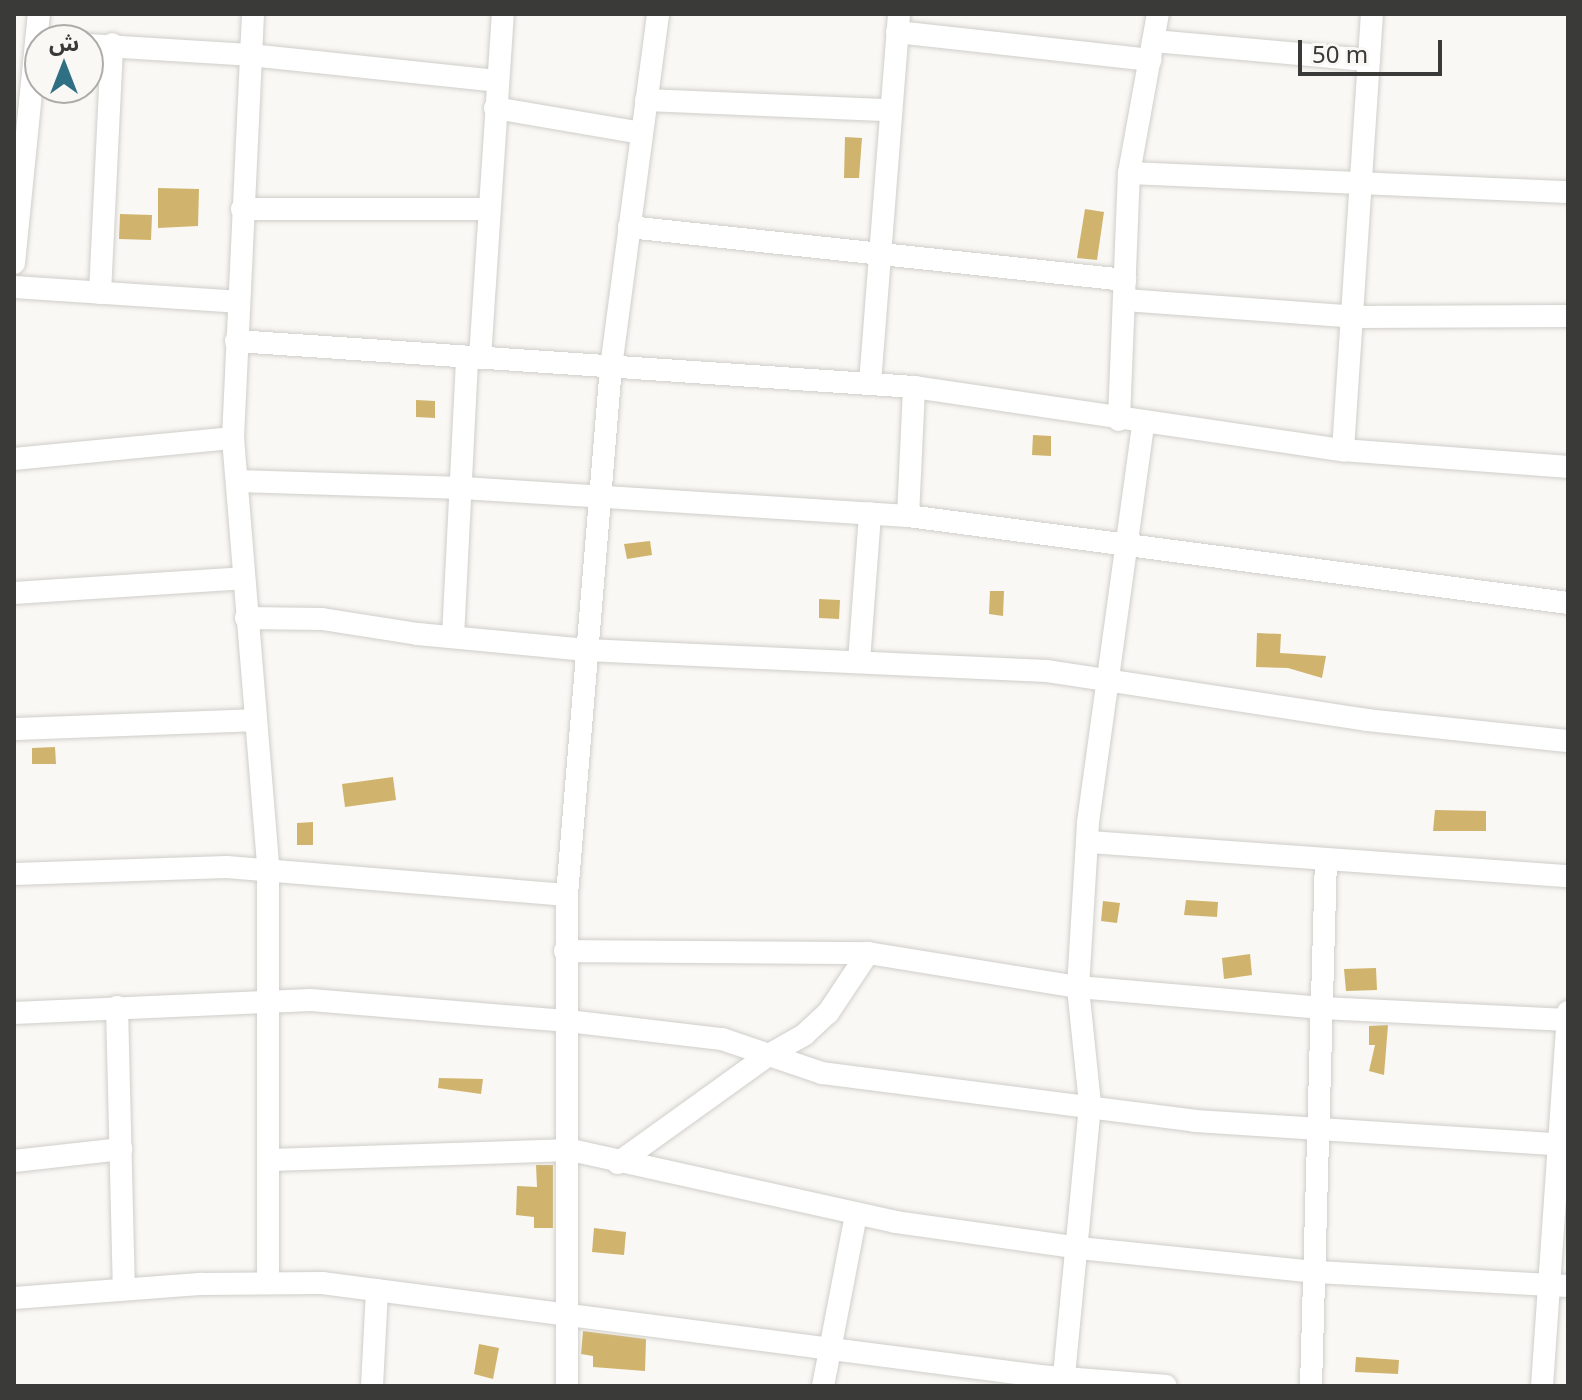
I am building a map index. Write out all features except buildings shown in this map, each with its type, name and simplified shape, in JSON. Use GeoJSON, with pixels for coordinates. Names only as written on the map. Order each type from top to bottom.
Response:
{"type":"FeatureCollection","features":[{"type":"Feature","properties":{"kind":"street"},"geometry":{"type":"LineString","coordinates":[[253,14],[237,302],[233,438],[268,868],[271,1000],[268,1280]]}},
{"type":"Feature","properties":{"kind":"street"},"geometry":{"type":"LineString","coordinates":[[453,637],[503,14]]}},
{"type":"Feature","properties":{"kind":"street"},"geometry":{"type":"LineString","coordinates":[[567,1386],[571,1150],[565,951],[567,895],[611,367],[658,14]]}},
{"type":"Feature","properties":{"kind":"street"},"geometry":{"type":"LineString","coordinates":[[1119,420],[1129,173],[1158,14]]}},
{"type":"Feature","properties":{"kind":"street"},"geometry":{"type":"LineString","coordinates":[[1343,450],[1364,186],[1372,14]]}},
{"type":"Feature","properties":{"kind":"street"},"geometry":{"type":"LineString","coordinates":[[870,383],[898,23],[1152,51],[1369,60]]}},
{"type":"Feature","properties":{"kind":"street"},"geometry":{"type":"LineString","coordinates":[[104,44],[250,55],[497,81]]}},
{"type":"Feature","properties":{"kind":"street"},"geometry":{"type":"LineString","coordinates":[[100,293],[112,44]]}},
{"type":"Feature","properties":{"kind":"street"},"geometry":{"type":"LineString","coordinates":[[646,100],[889,110]]}},
{"type":"Feature","properties":{"kind":"street"},"geometry":{"type":"LineString","coordinates":[[14,263],[26,104]]}},
{"type":"Feature","properties":{"kind":"street"},"geometry":{"type":"LineString","coordinates":[[495,108],[641,133]]}},
{"type":"Feature","properties":{"kind":"street"},"geometry":{"type":"LineString","coordinates":[[1129,173],[1364,186],[1568,192]]}},
{"type":"Feature","properties":{"kind":"street"},"geometry":{"type":"LineString","coordinates":[[242,209],[489,209]]}},
{"type":"Feature","properties":{"kind":"street"},"geometry":{"type":"LineString","coordinates":[[629,227],[878,252],[1125,290],[1354,317],[1568,316]]}},
{"type":"Feature","properties":{"kind":"street"},"geometry":{"type":"LineString","coordinates":[[14,287],[237,302]]}},
{"type":"Feature","properties":{"kind":"street"},"geometry":{"type":"LineString","coordinates":[[236,341],[914,387],[1143,424],[1343,450],[1568,467]]}},
{"type":"Feature","properties":{"kind":"street"},"geometry":{"type":"LineString","coordinates":[[908,516],[914,387]]}},
{"type":"Feature","properties":{"kind":"street"},"geometry":{"type":"LineString","coordinates":[[1064,1382],[1079,1248],[1090,1104],[1078,987],[1106,678],[1122,546],[1143,424]]}},
{"type":"Feature","properties":{"kind":"street"},"geometry":{"type":"LineString","coordinates":[[14,459],[233,438]]}},
{"type":"Feature","properties":{"kind":"street"},"geometry":{"type":"LineString","coordinates":[[237,481],[463,488],[908,516],[1568,603]]}},
{"type":"Feature","properties":{"kind":"street"},"geometry":{"type":"LineString","coordinates":[[859,661],[870,513]]}},
{"type":"Feature","properties":{"kind":"street"},"geometry":{"type":"LineString","coordinates":[[14,593],[243,578]]}},
{"type":"Feature","properties":{"kind":"street"},"geometry":{"type":"LineString","coordinates":[[246,618],[322,619],[453,637],[586,650],[859,661],[1106,678],[1367,720],[1568,741]]}},
{"type":"Feature","properties":{"kind":"street"},"geometry":{"type":"LineString","coordinates":[[14,729],[255,720]]}},
{"type":"Feature","properties":{"kind":"street"},"geometry":{"type":"LineString","coordinates":[[1090,842],[1568,876]]}},
{"type":"Feature","properties":{"kind":"street"},"geometry":{"type":"LineString","coordinates":[[1311,1386],[1317,1272],[1326,860]]}},
{"type":"Feature","properties":{"kind":"street"},"geometry":{"type":"LineString","coordinates":[[14,874],[268,868],[567,895]]}},
{"type":"Feature","properties":{"kind":"street"},"geometry":{"type":"LineString","coordinates":[[565,951],[868,953],[1078,987],[1322,1008],[1568,1020]]}},
{"type":"Feature","properties":{"kind":"street"},"geometry":{"type":"LineString","coordinates":[[618,1163],[767,1056],[804,1035],[828,1013],[868,953]]}},
{"type":"Feature","properties":{"kind":"street"},"geometry":{"type":"LineString","coordinates":[[14,1013],[271,1000],[568,1021],[692,1033],[854,1078],[1320,1132],[1564,1144]]}},
{"type":"Feature","properties":{"kind":"street"},"geometry":{"type":"LineString","coordinates":[[117,1007],[124,1288]]}},
{"type":"Feature","properties":{"kind":"street"},"geometry":{"type":"LineString","coordinates":[[1542,1386],[1560,1286],[1568,1012]]}},
{"type":"Feature","properties":{"kind":"street"},"geometry":{"type":"LineString","coordinates":[[14,1161],[121,1149]]}},
{"type":"Feature","properties":{"kind":"street"},"geometry":{"type":"LineString","coordinates":[[271,1160],[571,1150],[856,1214],[1079,1248],[1317,1272],[1560,1286]]}},
{"type":"Feature","properties":{"kind":"street"},"geometry":{"type":"LineString","coordinates":[[823,1386],[827,1346],[856,1214]]}},
{"type":"Feature","properties":{"kind":"street"},"geometry":{"type":"LineString","coordinates":[[14,1298],[268,1280],[377,1290],[570,1317],[827,1346],[1064,1382],[1166,1386]]}},
{"type":"Feature","properties":{"kind":"street"},"geometry":{"type":"LineString","coordinates":[[372,1386],[377,1290]]}}]}
